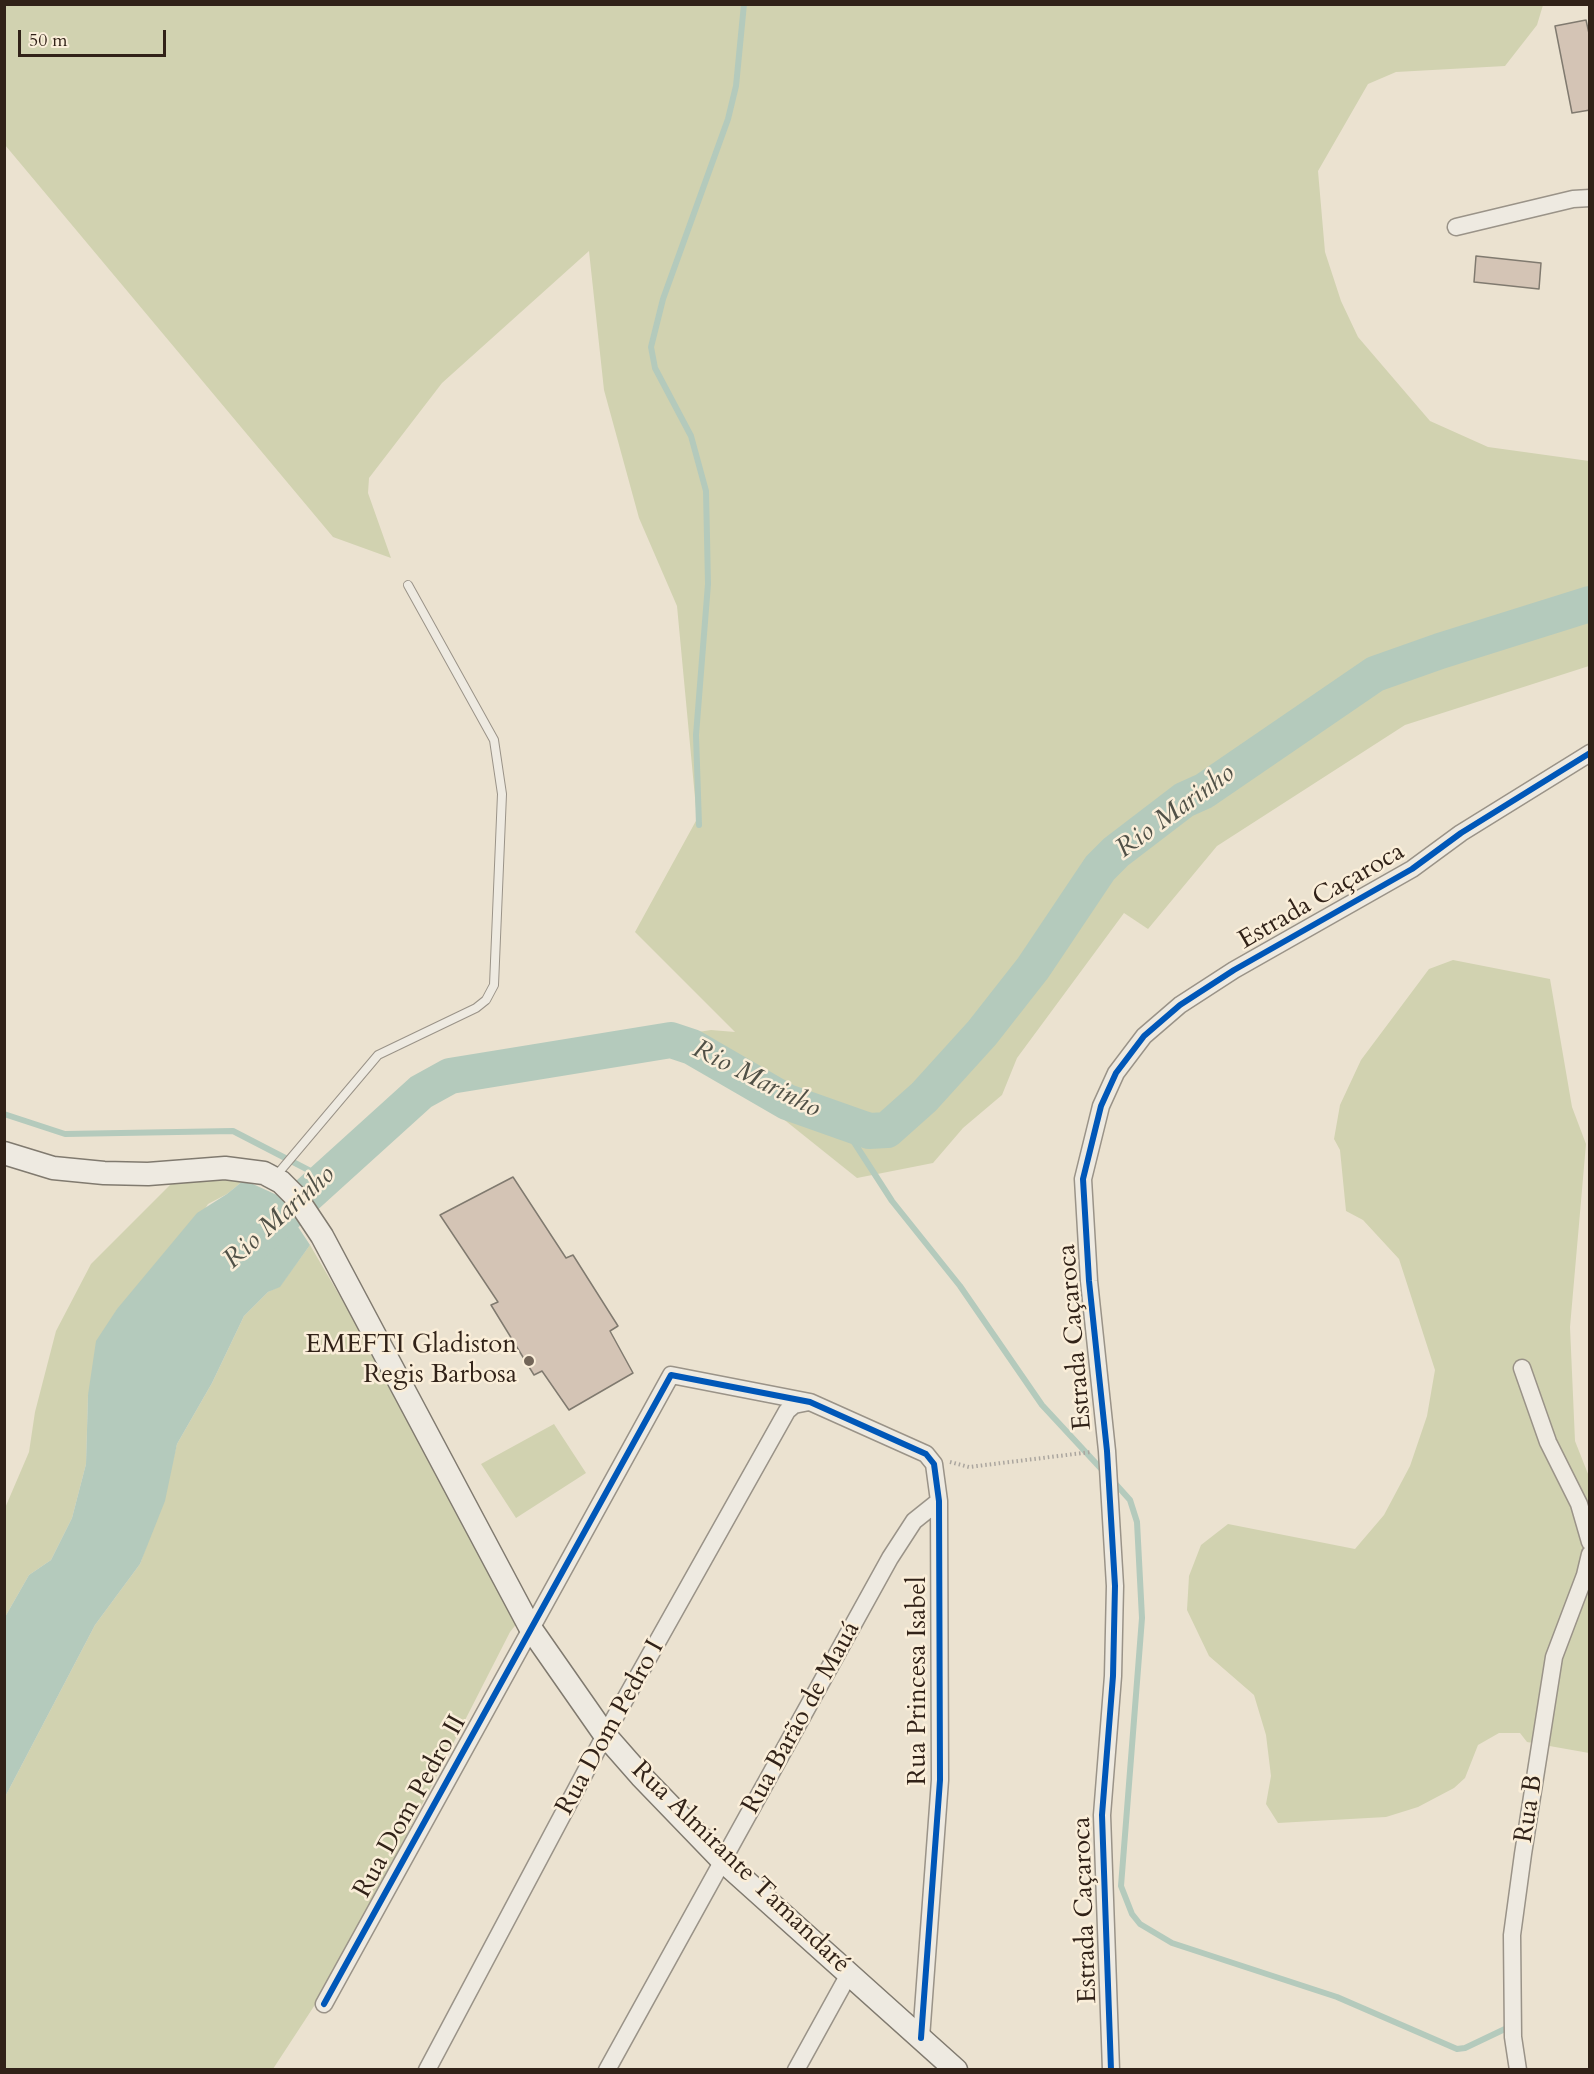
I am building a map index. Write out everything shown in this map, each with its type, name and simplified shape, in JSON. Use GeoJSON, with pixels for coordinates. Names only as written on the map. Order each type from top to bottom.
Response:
{"type":"FeatureCollection","features":[{"type":"Feature","properties":{"kind":"main road"},"geometry":{"type":"LineString","coordinates":[[4,1153],[53,1168],[104,1173],[148,1174],[225,1168],[254,1170],[278,1179]]}},
{"type":"Feature","properties":{"kind":"main road","name":"Rua Almirante Tamandaré"},"geometry":{"type":"LineString","coordinates":[[278,1179],[296,1197],[322,1236],[531,1629],[605,1735],[723,1861],[956,2070]]}},
{"type":"Feature","properties":{"kind":"street"},"geometry":{"type":"LineString","coordinates":[[1456,226],[1573,199],[1590,198]]}},
{"type":"Feature","properties":{"kind":"street","name":"Estrada Caçaroca"},"geometry":{"type":"LineString","coordinates":[[1111,2070],[1102,1815],[1114,1665],[1115,1586],[1107,1450],[1089,1281],[1083,1179],[1101,1106],[1116,1073],[1144,1036],[1180,1005],[1233,970],[1412,869],[1461,833],[1590,753]]}},
{"type":"Feature","properties":{"kind":"street"},"geometry":{"type":"LineString","coordinates":[[1522,1368],[1548,1442],[1579,1504],[1590,1542]]}},
{"type":"Feature","properties":{"kind":"street","name":"Rua Dom Pedro II"},"geometry":{"type":"LineString","coordinates":[[324,2004],[671,1375],[810,1402]]}},
{"type":"Feature","properties":{"kind":"street","name":"Rua Dom Pedro I"},"geometry":{"type":"LineString","coordinates":[[427,2070],[605,1735],[787,1411],[801,1402],[810,1402]]}},
{"type":"Feature","properties":{"kind":"street"},"geometry":{"type":"LineString","coordinates":[[810,1402],[926,1454]]}},
{"type":"Feature","properties":{"kind":"street","name":"Rua Princesa Isabel"},"geometry":{"type":"LineString","coordinates":[[921,2038],[939,1780],[939,1501],[934,1464],[926,1454]]}},
{"type":"Feature","properties":{"kind":"street","name":"Rua Barão de Mauá"},"geometry":{"type":"LineString","coordinates":[[607,2070],[902,1537],[914,1521],[939,1501]]}},
{"type":"Feature","properties":{"kind":"street","name":"Rua B"},"geometry":{"type":"LineString","coordinates":[[1518,2070],[1513,2037],[1512,1935],[1523,1854],[1554,1657],[1585,1575],[1590,1554]]}},
{"type":"Feature","properties":{"kind":"street"},"geometry":{"type":"LineString","coordinates":[[796,2070],[849,1974]]}},
{"type":"Feature","properties":{"kind":"lane"},"geometry":{"type":"LineString","coordinates":[[278,1179],[378,1055],[476,1008],[486,1000],[494,985],[502,794],[494,740],[408,585]]}},
{"type":"Feature","properties":{"kind":"path"},"geometry":{"type":"LineString","coordinates":[[926,1454],[969,1467],[1107,1450]]}},
{"type":"Feature","properties":{"kind":"shaded area"},"geometry":{"type":"Polygon","coordinates":[[[4,5],[1543,5],[1537,25],[1505,66],[1396,72],[1368,84],[1318,171],[1325,252],[1341,301],[1358,337],[1430,421],[1488,447],[1589,461],[1589,666],[1405,725],[1217,846],[1148,929],[1124,913],[1017,1058],[1002,1095],[963,1128],[933,1163],[857,1178],[727,1074],[660,1038],[711,1030],[735,1032],[635,932],[697,819],[677,606],[639,518],[604,390],[589,251],[442,383],[369,478],[368,493],[391,558],[333,537],[5,145],[4,5]]]}},
{"type":"Feature","properties":{"kind":"shaded area"},"geometry":{"type":"Polygon","coordinates":[[[1453,960],[1550,979],[1572,1107],[1586,1144],[1570,1327],[1575,1441],[1590,1479],[1589,1753],[1527,1742],[1520,1733],[1499,1733],[1478,1745],[1465,1778],[1454,1788],[1418,1807],[1386,1817],[1278,1823],[1266,1804],[1271,1776],[1266,1735],[1254,1695],[1209,1656],[1187,1610],[1189,1576],[1201,1545],[1228,1524],[1355,1549],[1384,1515],[1410,1466],[1427,1416],[1435,1370],[1399,1259],[1363,1220],[1346,1211],[1340,1150],[1334,1139],[1340,1105],[1361,1060],[1429,969],[1453,960]]]}},
{"type":"Feature","properties":{"kind":"shaded area"},"geometry":{"type":"Polygon","coordinates":[[[179,1176],[244,1180],[227,1194],[208,1204],[88,1395],[86,1464],[72,1518],[51,1560],[29,1575],[5,1617],[5,1508],[29,1452],[35,1412],[56,1331],[91,1264],[179,1176]]]}},
{"type":"Feature","properties":{"kind":"shaded area"},"geometry":{"type":"Polygon","coordinates":[[[310,1245],[453,1490],[518,1622],[510,1632],[337,1971],[273,2069],[5,2070],[5,1797],[95,1625],[140,1564],[163,1499],[177,1444],[212,1383],[244,1316],[268,1292],[280,1286],[310,1245]]]}},
{"type":"Feature","properties":{"kind":"shaded area"},"geometry":{"type":"Polygon","coordinates":[[[554,1424],[586,1473],[516,1518],[481,1464],[554,1424]]]}},
{"type":"Feature","properties":{"kind":"water"},"geometry":{"type":"Polygon","coordinates":[[[244,1180],[277,1195],[310,1245],[280,1287],[268,1292],[244,1316],[212,1383],[177,1444],[165,1501],[140,1564],[95,1625],[5,1797],[5,1617],[29,1575],[51,1560],[72,1518],[86,1464],[88,1395],[96,1341],[117,1309],[197,1213],[244,1180]]]}},
{"type":"Feature","properties":{"kind":"building"},"geometry":{"type":"Polygon","coordinates":[[[1586,20],[1590,38],[1590,110],[1572,113],[1555,26],[1586,20]]]}},
{"type":"Feature","properties":{"kind":"building"},"geometry":{"type":"Polygon","coordinates":[[[1476,256],[1541,263],[1539,289],[1474,282],[1476,256]]]}},
{"type":"Feature","properties":{"kind":"building"},"geometry":{"type":"Polygon","coordinates":[[[513,1177],[566,1258],[573,1255],[618,1326],[610,1331],[633,1373],[569,1410],[542,1371],[534,1375],[491,1305],[498,1302],[440,1215],[513,1177]]]}},
{"type":"Feature","properties":{"kind":"waterway"},"geometry":{"type":"LineString","coordinates":[[699,825],[696,735],[708,584],[706,491],[691,436],[655,368],[651,347],[663,299],[728,119],[736,86],[744,4]]}},
{"type":"Feature","properties":{"kind":"waterway","name":"Rio Marinho"},"geometry":{"type":"LineString","coordinates":[[252,1245],[421,1092],[450,1076],[671,1040],[692,1047],[787,1102],[869,1131],[887,1130],[924,1097],[982,1033],[1033,968],[1100,868],[1116,852],[1184,800],[1204,791],[1375,674],[1590,604]]}},
{"type":"Feature","properties":{"kind":"waterway"},"geometry":{"type":"LineString","coordinates":[[4,1114],[65,1134],[233,1131],[324,1178]]}},
{"type":"Feature","properties":{"kind":"waterway"},"geometry":{"type":"LineString","coordinates":[[841,1122],[892,1201],[960,1286],[1042,1405],[1105,1473]]}},
{"type":"Feature","properties":{"kind":"waterway"},"geometry":{"type":"LineString","coordinates":[[1112,1480],[1130,1500],[1137,1522],[1142,1618],[1121,1886],[1132,1914],[1140,1924],[1172,1943],[1337,1997],[1457,2049],[1465,2048],[1507,2028]]}},
{"type":"Feature","properties":{"kind":"cycle path"},"geometry":{"type":"LineString","coordinates":[[1111,2070],[1102,1815],[1113,1676],[1115,1586],[1107,1451],[1089,1281],[1083,1179],[1101,1106],[1116,1073],[1144,1036],[1180,1005],[1234,970],[1412,869],[1461,833],[1590,753]]}},
{"type":"Feature","properties":{"kind":"cycle path"},"geometry":{"type":"LineString","coordinates":[[324,2004],[671,1375],[810,1402],[926,1454],[934,1464],[939,1501],[940,1780],[921,2038]]}},
{"type":"Feature","properties":{"kind":"place","name":"EMEFTI Gladiston Regis Barbosa"},"geometry":{"type":"Point","coordinates":[529,1361]}}]}
